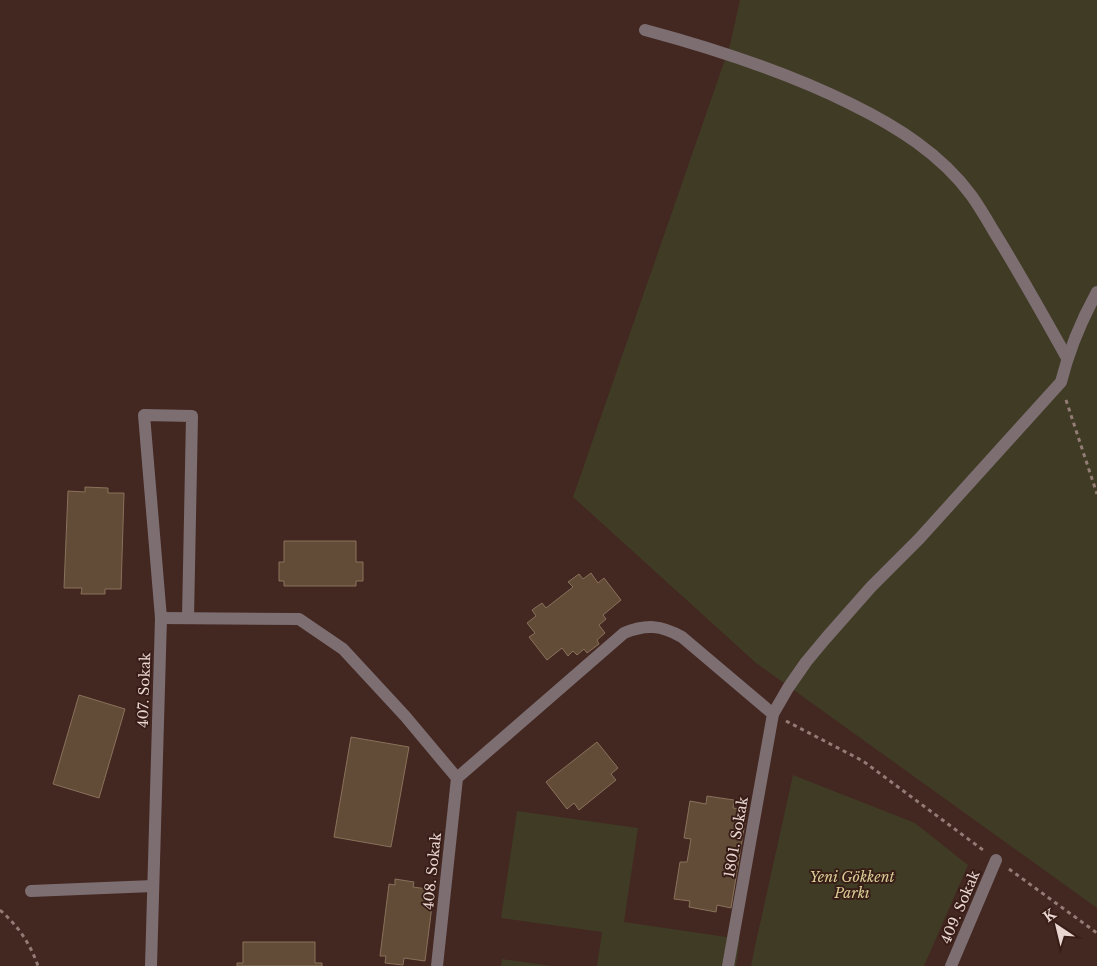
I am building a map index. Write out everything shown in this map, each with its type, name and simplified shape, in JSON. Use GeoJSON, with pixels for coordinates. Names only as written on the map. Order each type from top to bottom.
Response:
{"type":"FeatureCollection","features":[{"type":"Feature","properties":{"kind":"street"},"geometry":{"type":"LineString","coordinates":[[645,30],[723,52],[798,80],[885,122],[922,147],[954,174],[971,194],[1003,245],[1067,358]]}},
{"type":"Feature","properties":{"kind":"street"},"geometry":{"type":"LineString","coordinates":[[1061,382],[1078,327],[1097,292]]}},
{"type":"Feature","properties":{"kind":"street","name":"1801. Sokak"},"geometry":{"type":"LineString","coordinates":[[728,966],[773,714],[806,662],[826,638],[1061,382]]}},
{"type":"Feature","properties":{"kind":"street","name":"407. Sokak"},"geometry":{"type":"LineString","coordinates":[[151,966],[161,618],[144,415],[192,416],[188,618]]}},
{"type":"Feature","properties":{"kind":"street"},"geometry":{"type":"LineString","coordinates":[[161,618],[299,619],[343,649],[405,716],[457,778],[624,632],[634,628],[657,627],[670,630],[682,637],[773,714]]}},
{"type":"Feature","properties":{"kind":"street","name":"408. Sokak"},"geometry":{"type":"LineString","coordinates":[[437,966],[457,778]]}},
{"type":"Feature","properties":{"kind":"street","name":"409. Sokak"},"geometry":{"type":"LineString","coordinates":[[951,966],[996,860]]}},
{"type":"Feature","properties":{"kind":"street"},"geometry":{"type":"LineString","coordinates":[[31,891],[153,886]]}},
{"type":"Feature","properties":{"kind":"path"},"geometry":{"type":"LineString","coordinates":[[1061,382],[1097,494]]}},
{"type":"Feature","properties":{"kind":"path"},"geometry":{"type":"LineString","coordinates":[[773,714],[863,761],[1097,933]]}},
{"type":"Feature","properties":{"kind":"path"},"geometry":{"type":"LineString","coordinates":[[0,910],[21,932],[32,950],[38,966]]}},
{"type":"Feature","properties":{"kind":"green space"},"geometry":{"type":"Polygon","coordinates":[[[740,0],[1097,0],[1097,908],[756,663],[573,497],[730,45],[740,0]]]}},
{"type":"Feature","properties":{"kind":"green space","name":"Yeni Gökkent Parkı"},"geometry":{"type":"Polygon","coordinates":[[[793,775],[915,823],[968,865],[924,966],[751,966],[793,775]]]}},
{"type":"Feature","properties":{"kind":"green space"},"geometry":{"type":"Polygon","coordinates":[[[517,811],[638,828],[624,922],[740,939],[736,966],[597,966],[602,932],[501,918],[517,811]]]}},
{"type":"Feature","properties":{"kind":"green space"},"geometry":{"type":"Polygon","coordinates":[[[502,959],[551,966],[501,966],[502,959]]]}},
{"type":"Feature","properties":{"kind":"building"},"geometry":{"type":"Polygon","coordinates":[[[85,487],[108,488],[108,493],[124,493],[121,589],[105,589],[105,594],[81,594],[82,588],[64,588],[68,491],[85,492],[85,487]]]}},
{"type":"Feature","properties":{"kind":"building"},"geometry":{"type":"Polygon","coordinates":[[[284,541],[356,541],[356,562],[363,562],[363,581],[356,581],[356,586],[284,586],[284,581],[279,581],[279,562],[284,562],[284,541]]]}},
{"type":"Feature","properties":{"kind":"building"},"geometry":{"type":"Polygon","coordinates":[[[591,573],[598,583],[604,578],[621,600],[603,615],[606,619],[599,625],[605,633],[597,640],[599,644],[587,653],[584,649],[577,655],[573,651],[568,656],[562,648],[547,660],[529,637],[535,633],[527,623],[536,616],[532,610],[542,603],[546,608],[573,587],[568,582],[579,574],[583,579],[591,573]]]}},
{"type":"Feature","properties":{"kind":"building"},"geometry":{"type":"Polygon","coordinates":[[[79,695],[125,709],[99,798],[53,784],[79,695]]]}},
{"type":"Feature","properties":{"kind":"building"},"geometry":{"type":"Polygon","coordinates":[[[351,737],[409,747],[391,847],[334,837],[351,737]]]}},
{"type":"Feature","properties":{"kind":"building"},"geometry":{"type":"Polygon","coordinates":[[[597,742],[618,768],[611,774],[616,780],[579,810],[574,803],[567,809],[546,782],[597,742]]]}},
{"type":"Feature","properties":{"kind":"building"},"geometry":{"type":"Polygon","coordinates":[[[707,796],[734,800],[733,808],[747,810],[731,908],[717,905],[716,912],[689,907],[690,901],[674,899],[680,862],[687,862],[691,839],[684,838],[690,801],[706,804],[707,796]]]}},
{"type":"Feature","properties":{"kind":"building"},"geometry":{"type":"Polygon","coordinates":[[[395,879],[414,882],[413,887],[434,890],[425,961],[404,958],[403,965],[385,963],[386,956],[380,956],[389,884],[395,885],[395,879]]]}},
{"type":"Feature","properties":{"kind":"building"},"geometry":{"type":"Polygon","coordinates":[[[243,942],[315,942],[315,963],[322,963],[322,966],[237,966],[237,963],[243,963],[243,942]]]}}]}
